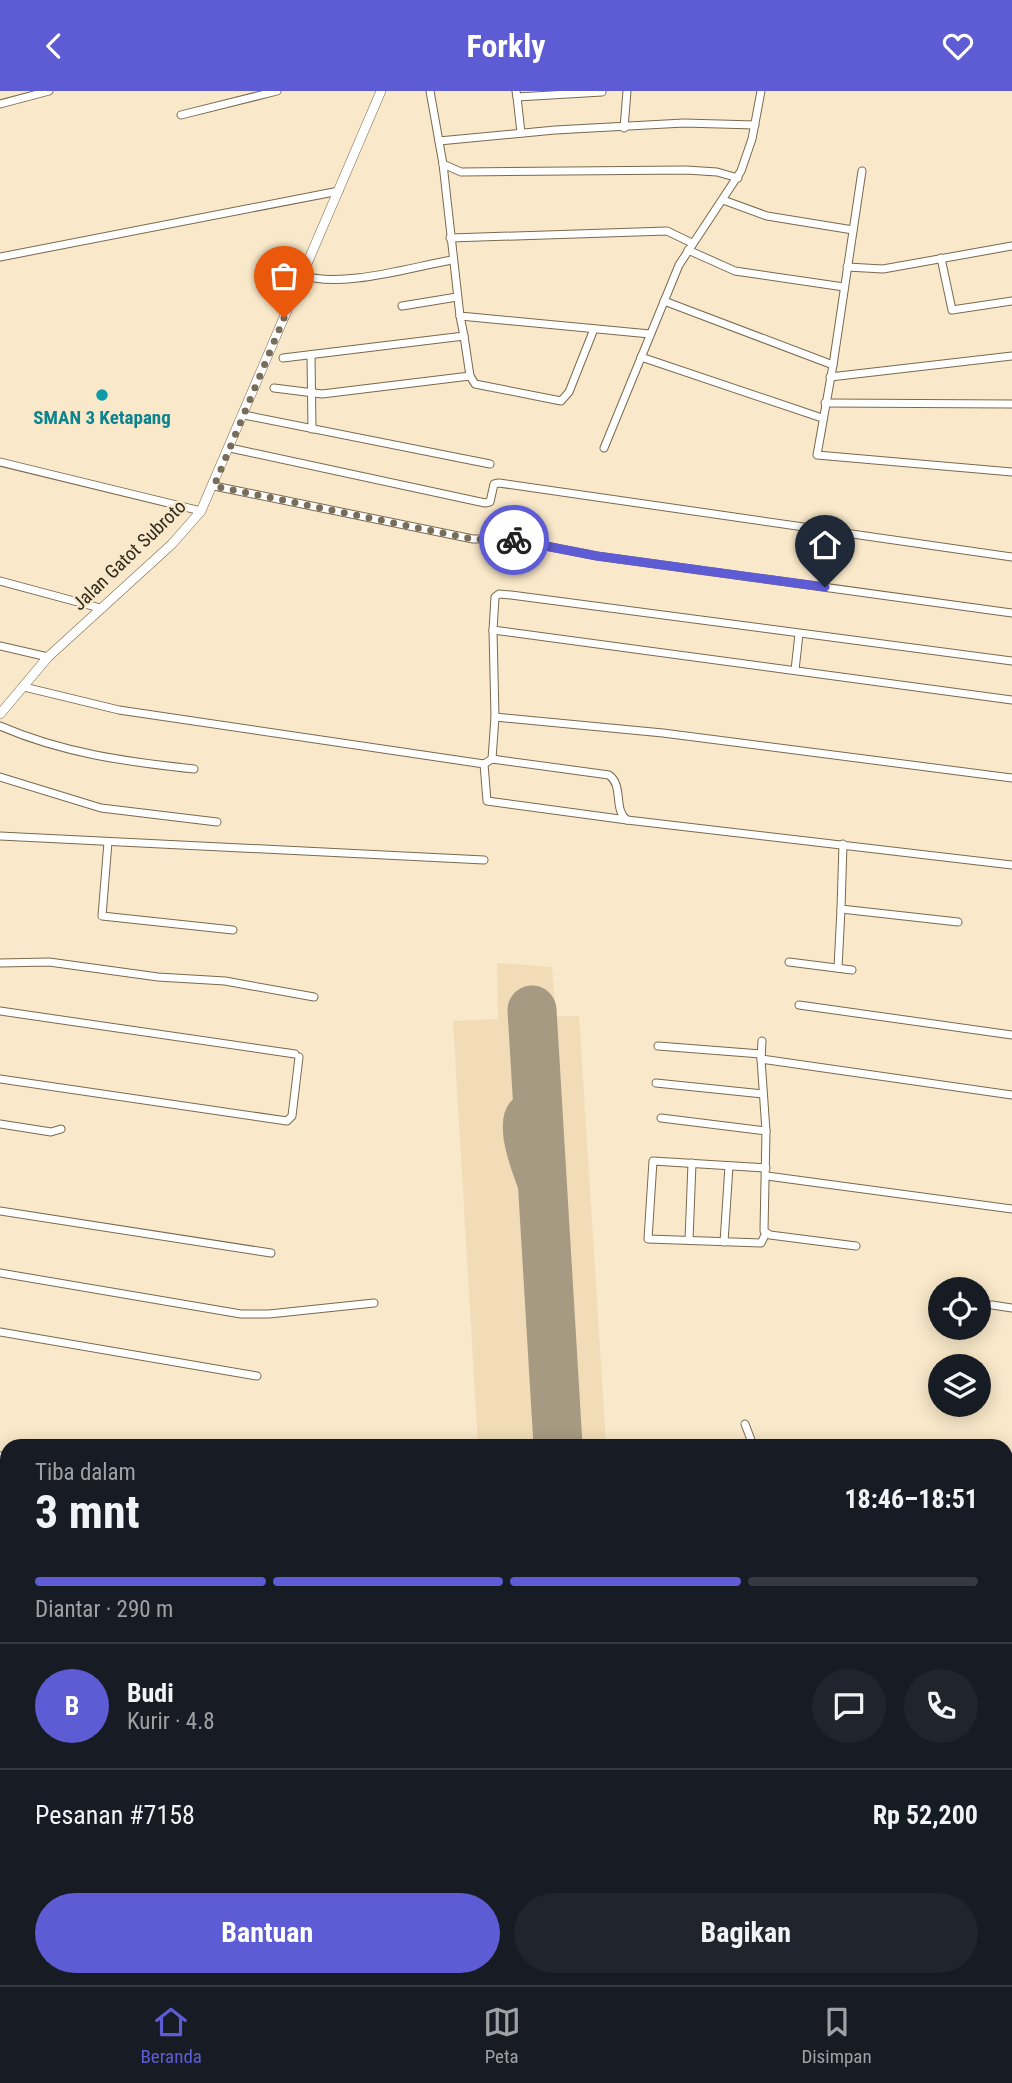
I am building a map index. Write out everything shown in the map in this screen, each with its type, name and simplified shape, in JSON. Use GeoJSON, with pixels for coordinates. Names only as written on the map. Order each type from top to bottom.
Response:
{"type":"FeatureCollection","features":[{"type":"Feature","properties":{"kind":"street"},"geometry":{"type":"LineString","coordinates":[[0,104],[49,91]]}},
{"type":"Feature","properties":{"kind":"street"},"geometry":{"type":"LineString","coordinates":[[181,115],[278,91]]}},
{"type":"Feature","properties":{"kind":"street","name":"Jalan Gatot Subroto"},"geometry":{"type":"LineString","coordinates":[[0,714],[48,657],[172,544],[201,511],[257,383],[276,358],[302,275],[381,91]]}},
{"type":"Feature","properties":{"kind":"street"},"geometry":{"type":"LineString","coordinates":[[430,91],[443,164],[452,260],[470,376],[478,385],[561,401],[569,392],[594,329]]}},
{"type":"Feature","properties":{"kind":"street"},"geometry":{"type":"LineString","coordinates":[[624,128],[627,91]]}},
{"type":"Feature","properties":{"kind":"street"},"geometry":{"type":"LineString","coordinates":[[604,448],[664,300],[690,246],[738,178],[755,125],[761,91]]}},
{"type":"Feature","properties":{"kind":"street"},"geometry":{"type":"LineString","coordinates":[[521,133],[517,94],[601,92]]}},
{"type":"Feature","properties":{"kind":"street"},"geometry":{"type":"LineString","coordinates":[[439,141],[684,123],[755,125]]}},
{"type":"Feature","properties":{"kind":"street"},"geometry":{"type":"LineString","coordinates":[[443,164],[461,172],[662,170],[717,172],[738,178]]}},
{"type":"Feature","properties":{"kind":"street"},"geometry":{"type":"LineString","coordinates":[[862,171],[817,455],[1012,472]]}},
{"type":"Feature","properties":{"kind":"street"},"geometry":{"type":"LineString","coordinates":[[0,257],[339,191]]}},
{"type":"Feature","properties":{"kind":"street"},"geometry":{"type":"LineString","coordinates":[[723,200],[767,216],[853,230]]}},
{"type":"Feature","properties":{"kind":"street"},"geometry":{"type":"LineString","coordinates":[[450,238],[667,231],[735,271],[844,288]]}},
{"type":"Feature","properties":{"kind":"street"},"geometry":{"type":"LineString","coordinates":[[847,267],[883,269],[1012,246]]}},
{"type":"Feature","properties":{"kind":"street"},"geometry":{"type":"LineString","coordinates":[[941,258],[952,310],[1012,301]]}},
{"type":"Feature","properties":{"kind":"street"},"geometry":{"type":"LineString","coordinates":[[302,275],[314,279],[344,279],[452,260]]}},
{"type":"Feature","properties":{"kind":"street"},"geometry":{"type":"LineString","coordinates":[[402,306],[457,297]]}},
{"type":"Feature","properties":{"kind":"street"},"geometry":{"type":"LineString","coordinates":[[664,300],[833,365]]}},
{"type":"Feature","properties":{"kind":"street"},"geometry":{"type":"LineString","coordinates":[[460,316],[650,334]]}},
{"type":"Feature","properties":{"kind":"street"},"geometry":{"type":"LineString","coordinates":[[276,358],[464,336]]}},
{"type":"Feature","properties":{"kind":"street"},"geometry":{"type":"LineString","coordinates":[[311,355],[312,429]]}},
{"type":"Feature","properties":{"kind":"street"},"geometry":{"type":"LineString","coordinates":[[830,377],[1012,356]]}},
{"type":"Feature","properties":{"kind":"street"},"geometry":{"type":"LineString","coordinates":[[641,357],[822,418]]}},
{"type":"Feature","properties":{"kind":"street"},"geometry":{"type":"LineString","coordinates":[[257,383],[312,395],[470,376]]}},
{"type":"Feature","properties":{"kind":"street"},"geometry":{"type":"LineString","coordinates":[[825,403],[1012,404]]}},
{"type":"Feature","properties":{"kind":"street"},"geometry":{"type":"LineString","coordinates":[[244,415],[490,464]]}},
{"type":"Feature","properties":{"kind":"street"},"geometry":{"type":"LineString","coordinates":[[230,448],[485,503],[490,502],[494,484],[499,483],[1012,557]]}},
{"type":"Feature","properties":{"kind":"street"},"geometry":{"type":"LineString","coordinates":[[0,462],[201,511]]}},
{"type":"Feature","properties":{"kind":"street"},"geometry":{"type":"LineString","coordinates":[[214,486],[472,539],[510,539],[597,556],[1012,613]]}},
{"type":"Feature","properties":{"kind":"street"},"geometry":{"type":"LineString","coordinates":[[0,581],[100,608]]}},
{"type":"Feature","properties":{"kind":"street"},"geometry":{"type":"LineString","coordinates":[[492,759],[495,717],[495,597],[503,594],[1012,661]]}},
{"type":"Feature","properties":{"kind":"street"},"geometry":{"type":"LineString","coordinates":[[494,631],[1012,700]]}},
{"type":"Feature","properties":{"kind":"street"},"geometry":{"type":"LineString","coordinates":[[795,670],[799,634]]}},
{"type":"Feature","properties":{"kind":"street"},"geometry":{"type":"LineString","coordinates":[[0,646],[48,657]]}},
{"type":"Feature","properties":{"kind":"street"},"geometry":{"type":"LineString","coordinates":[[24,687],[119,710],[484,764],[492,759],[608,775],[615,781],[621,812],[627,820]]}},
{"type":"Feature","properties":{"kind":"street"},"geometry":{"type":"LineString","coordinates":[[495,717],[663,733],[1012,778]]}},
{"type":"Feature","properties":{"kind":"street"},"geometry":{"type":"LineString","coordinates":[[0,726],[96,756],[194,769]]}},
{"type":"Feature","properties":{"kind":"street"},"geometry":{"type":"LineString","coordinates":[[484,764],[486,801],[1012,865]]}},
{"type":"Feature","properties":{"kind":"street"},"geometry":{"type":"LineString","coordinates":[[0,777],[102,808],[217,822]]}},
{"type":"Feature","properties":{"kind":"street"},"geometry":{"type":"LineString","coordinates":[[0,836],[484,860]]}},
{"type":"Feature","properties":{"kind":"street"},"geometry":{"type":"LineString","coordinates":[[108,842],[102,916],[233,930]]}},
{"type":"Feature","properties":{"kind":"street"},"geometry":{"type":"LineString","coordinates":[[838,968],[843,844]]}},
{"type":"Feature","properties":{"kind":"street"},"geometry":{"type":"LineString","coordinates":[[841,909],[958,922]]}},
{"type":"Feature","properties":{"kind":"street"},"geometry":{"type":"LineString","coordinates":[[0,963],[49,962],[158,977],[225,981],[314,996]]}},
{"type":"Feature","properties":{"kind":"street"},"geometry":{"type":"LineString","coordinates":[[789,962],[852,970]]}},
{"type":"Feature","properties":{"kind":"street"},"geometry":{"type":"LineString","coordinates":[[799,1005],[1012,1035]]}},
{"type":"Feature","properties":{"kind":"street"},"geometry":{"type":"LineString","coordinates":[[0,1011],[297,1056],[292,1116],[287,1121],[0,1079]]}},
{"type":"Feature","properties":{"kind":"street"},"geometry":{"type":"LineString","coordinates":[[762,1041],[766,1131],[766,1172],[763,1223],[766,1233],[761,1243],[648,1238],[653,1161],[729,1166],[766,1172],[1012,1209]]}},
{"type":"Feature","properties":{"kind":"street"},"geometry":{"type":"LineString","coordinates":[[658,1046],[761,1057],[1012,1095]]}},
{"type":"Feature","properties":{"kind":"street"},"geometry":{"type":"LineString","coordinates":[[656,1083],[763,1094]]}},
{"type":"Feature","properties":{"kind":"street"},"geometry":{"type":"LineString","coordinates":[[661,1118],[766,1131]]}},
{"type":"Feature","properties":{"kind":"street"},"geometry":{"type":"LineString","coordinates":[[0,1125],[51,1132],[61,1129]]}},
{"type":"Feature","properties":{"kind":"street"},"geometry":{"type":"LineString","coordinates":[[689,1240],[692,1163]]}},
{"type":"Feature","properties":{"kind":"street"},"geometry":{"type":"LineString","coordinates":[[724,1242],[729,1166]]}},
{"type":"Feature","properties":{"kind":"street"},"geometry":{"type":"LineString","coordinates":[[0,1211],[271,1253]]}},
{"type":"Feature","properties":{"kind":"street"},"geometry":{"type":"LineString","coordinates":[[766,1233],[856,1246]]}},
{"type":"Feature","properties":{"kind":"street"},"geometry":{"type":"LineString","coordinates":[[0,1273],[241,1314],[269,1314],[374,1303]]}},
{"type":"Feature","properties":{"kind":"street"},"geometry":{"type":"LineString","coordinates":[[992,1305],[1012,1308]]}},
{"type":"Feature","properties":{"kind":"street"},"geometry":{"type":"LineString","coordinates":[[0,1332],[257,1376]]}},
{"type":"Feature","properties":{"kind":"street"},"geometry":{"type":"LineString","coordinates":[[745,1425],[751,1439]]}},
{"type":"Feature","properties":{"kind":"shaded area"},"geometry":{"type":"Polygon","coordinates":[[[497,963],[552,967],[556,1016],[579,1016],[606,1439],[478,1439],[453,1021],[498,1019],[497,963]]]}},
{"type":"Feature","properties":{"kind":"taxiway"},"geometry":{"type":"LineString","coordinates":[[538,1104],[520,1106],[514,1116],[512,1130],[520,1166],[545,1231]]}},
{"type":"Feature","properties":{"kind":"runway"},"geometry":{"type":"LineString","coordinates":[[532,1010],[558,1439]]}},
{"type":"Feature","properties":{"kind":"way so far"},"geometry":{"type":"LineString","coordinates":[[284,318],[214,486],[472,539],[514,540]]}},
{"type":"Feature","properties":{"kind":"place","name":"SMAN 3 Ketapang"},"geometry":{"type":"Point","coordinates":[102,395]}},
{"type":"Feature","properties":{"kind":"route"},"geometry":{"type":"LineString","coordinates":[[514,540],[597,556],[825,587]]}}]}
